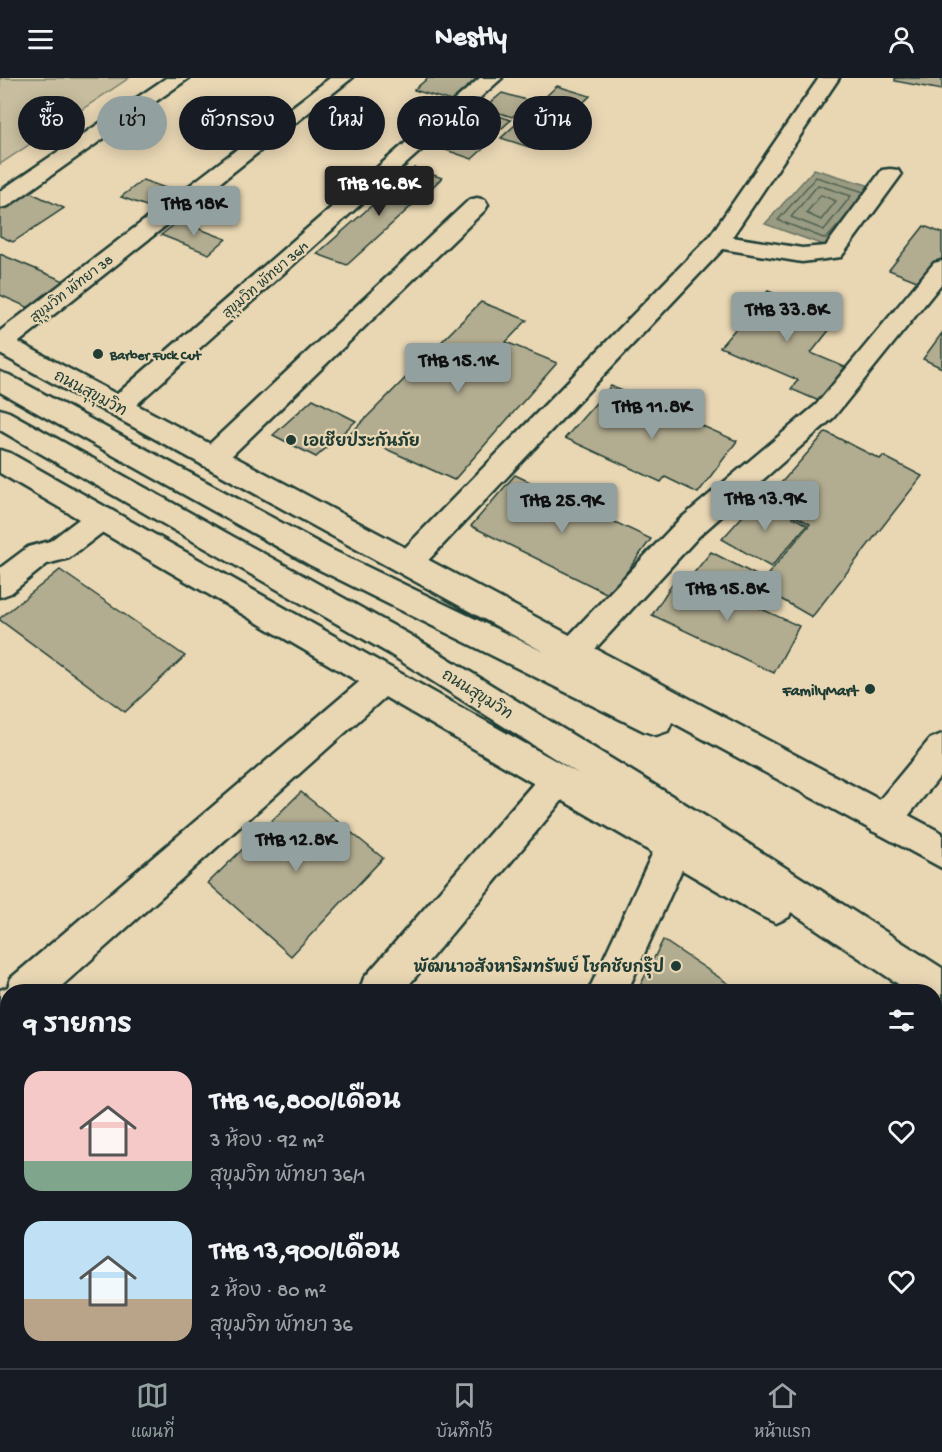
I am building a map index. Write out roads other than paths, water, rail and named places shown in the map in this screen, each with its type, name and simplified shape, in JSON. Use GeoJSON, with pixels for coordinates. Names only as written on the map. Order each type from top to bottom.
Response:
{"type":"FeatureCollection","features":[{"type":"Feature","properties":{"kind":"main road"},"geometry":{"type":"LineString","coordinates":[[0,201],[179,78]]}},
{"type":"Feature","properties":{"kind":"main road","name":"สุขุมวิท พัทยา 38"},"geometry":{"type":"LineString","coordinates":[[0,344],[342,78]]}},
{"type":"Feature","properties":{"kind":"main road","name":"สุขุมวิท พัทยา 36/1"},"geometry":{"type":"LineString","coordinates":[[118,407],[492,78]]}},
{"type":"Feature","properties":{"kind":"main road"},"geometry":{"type":"LineString","coordinates":[[408,563],[718,241],[829,78]]}},
{"type":"Feature","properties":{"kind":"main road"},"geometry":{"type":"LineString","coordinates":[[718,241],[802,255],[833,252],[890,176]]}},
{"type":"Feature","properties":{"kind":"main road"},"geometry":{"type":"LineString","coordinates":[[212,458],[477,205]]}},
{"type":"Feature","properties":{"kind":"main road"},"geometry":{"type":"LineString","coordinates":[[573,652],[689,528],[825,411],[942,268]]}},
{"type":"Feature","properties":{"kind":"main road","name":"ถนนสุขุมวิท"},"geometry":{"type":"LineString","coordinates":[[0,344],[942,851]]}},
{"type":"Feature","properties":{"kind":"main road","name":"ถนนสุขุมวิท"},"geometry":{"type":"LineString","coordinates":[[0,381],[320,557],[942,860]]}},
{"type":"Feature","properties":{"kind":"main road","name":"ถนนสุขุมวิท"},"geometry":{"type":"LineString","coordinates":[[0,418],[399,644],[696,829],[933,984]]}},
{"type":"Feature","properties":{"kind":"main road"},"geometry":{"type":"LineString","coordinates":[[0,460],[912,984]]}},
{"type":"Feature","properties":{"kind":"main road"},"geometry":{"type":"LineString","coordinates":[[0,585],[38,555],[59,550],[92,513]]}},
{"type":"Feature","properties":{"kind":"main road"},"geometry":{"type":"LineString","coordinates":[[34,984],[384,680]]}},
{"type":"Feature","properties":{"kind":"main road"},"geometry":{"type":"LineString","coordinates":[[884,820],[942,749]]}},
{"type":"Feature","properties":{"kind":"main road"},"geometry":{"type":"LineString","coordinates":[[385,984],[558,780]]}},
{"type":"Feature","properties":{"kind":"main road"},"geometry":{"type":"LineString","coordinates":[[611,984],[674,847]]}},
{"type":"Feature","properties":{"kind":"water"},"geometry":{"type":"Polygon","coordinates":[[[814,169],[877,188],[829,247],[765,224],[814,169]]]}},
{"type":"Feature","properties":{"kind":"place","name":"Barber Fuck Cut"},"geometry":{"type":"Point","coordinates":[98,354]}},
{"type":"Feature","properties":{"kind":"place","name":"เอเชียประกันภัย"},"geometry":{"type":"Point","coordinates":[291,440]}},
{"type":"Feature","properties":{"kind":"place","name":"FamilyMart"},"geometry":{"type":"Point","coordinates":[870,689]}},
{"type":"Feature","properties":{"kind":"place","name":"พัฒนาอสังหาริมทรัพย์ โชคชัยกรุ๊ป"},"geometry":{"type":"Point","coordinates":[676,966]}}]}
